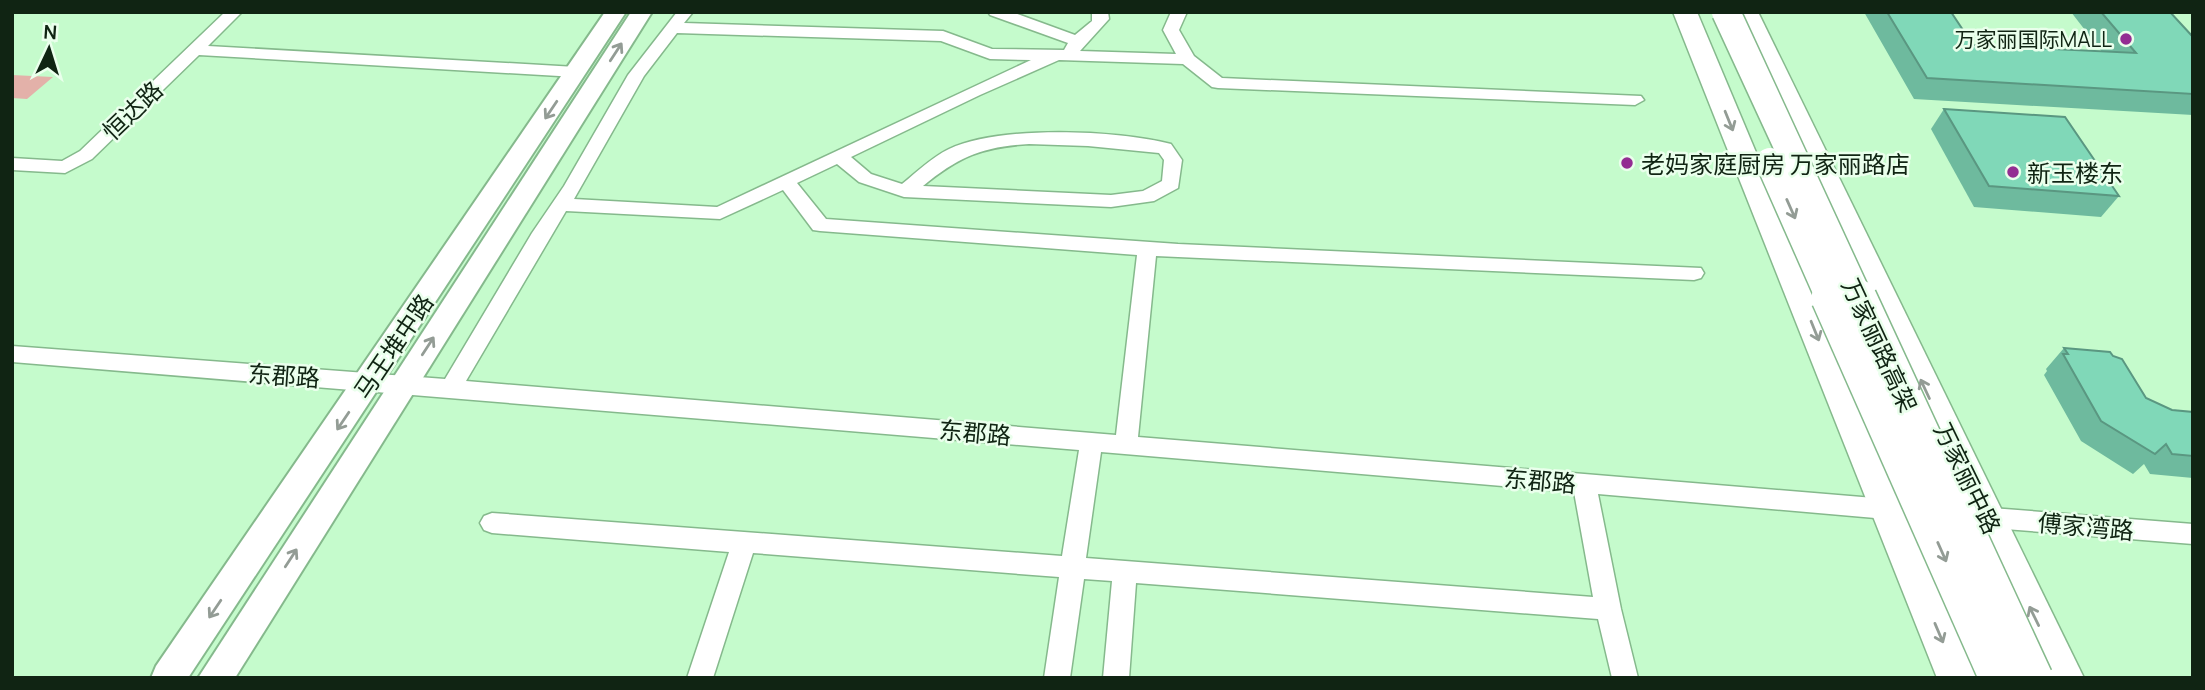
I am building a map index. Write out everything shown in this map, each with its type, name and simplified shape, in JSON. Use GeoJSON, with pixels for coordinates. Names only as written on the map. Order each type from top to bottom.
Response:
{"type":"FeatureCollection","features":[{"type":"Feature","properties":{"kind":"highway","name":"万家丽路高架"},"geometry":{"type":"LineString","coordinates":[[1704,12],[1998,678]]}},
{"type":"Feature","properties":{"kind":"highway","name":"万家丽路高架"},"geometry":{"type":"LineString","coordinates":[[1726,12],[2034,678]]}},
{"type":"Feature","properties":{"kind":"main road","name":"马王堆中路"},"geometry":{"type":"LineString","coordinates":[[168,678],[370,382],[616,12]]}},
{"type":"Feature","properties":{"kind":"main road","name":"马王堆中路"},"geometry":{"type":"LineString","coordinates":[[215,678],[642,12]]}},
{"type":"Feature","properties":{"kind":"main road"},"geometry":{"type":"LineString","coordinates":[[1685,12],[1957,678]]}},
{"type":"Feature","properties":{"kind":"main road","name":"万家丽中路"},"geometry":{"type":"LineString","coordinates":[[1746,12],[2064,678]]}},
{"type":"Feature","properties":{"kind":"street","name":"恒达路"},"geometry":{"type":"LineString","coordinates":[[12,164],[65,167],[86,155],[234,12]]}},
{"type":"Feature","properties":{"kind":"street"},"geometry":{"type":"LineString","coordinates":[[996,12],[1073,47],[1187,59]]}},
{"type":"Feature","properties":{"kind":"street"},"geometry":{"type":"LineString","coordinates":[[562,205],[720,213],[1073,47],[1097,26],[1101,19],[1100,12]]}},
{"type":"Feature","properties":{"kind":"street"},"geometry":{"type":"LineString","coordinates":[[1179,12],[1171,30],[1187,59],[1218,83],[1635,100]]}},
{"type":"Feature","properties":{"kind":"street"},"geometry":{"type":"LineString","coordinates":[[451,388],[539,238],[562,205],[636,75],[681,20],[943,36],[990,54],[1052,56]]}},
{"type":"Feature","properties":{"kind":"street"},"geometry":{"type":"LineString","coordinates":[[194,50],[576,72]]}},
{"type":"Feature","properties":{"kind":"street"},"geometry":{"type":"LineString","coordinates":[[839,156],[864,178],[904,191],[1111,201],[1147,197],[1171,184],[1173,160],[1165,148],[1102,141],[986,141],[956,153],[904,191]]}},
{"type":"Feature","properties":{"kind":"street"},"geometry":{"type":"LineString","coordinates":[[786,183],[820,225],[1147,249],[1693,273]]}},
{"type":"Feature","properties":{"kind":"street"},"geometry":{"type":"LineString","coordinates":[[1126,445],[1147,249]]}},
{"type":"Feature","properties":{"kind":"street","name":"东郡路"},"geometry":{"type":"LineString","coordinates":[[12,354],[403,384],[1937,514]]}},
{"type":"Feature","properties":{"kind":"street"},"geometry":{"type":"LineString","coordinates":[[1057,678],[1091,442]]}},
{"type":"Feature","properties":{"kind":"street"},"geometry":{"type":"LineString","coordinates":[[1584,484],[1608,609],[1625,678]]}},
{"type":"Feature","properties":{"kind":"street","name":"傅家湾路"},"geometry":{"type":"LineString","coordinates":[[1937,514],[2193,534]]}},
{"type":"Feature","properties":{"kind":"street"},"geometry":{"type":"LineString","coordinates":[[492,523],[1608,609]]}},
{"type":"Feature","properties":{"kind":"street"},"geometry":{"type":"LineString","coordinates":[[701,678],[746,541]]}},
{"type":"Feature","properties":{"kind":"street"},"geometry":{"type":"LineString","coordinates":[[1116,678],[1125,571]]}},
{"type":"Feature","properties":{"kind":"shaded area"},"geometry":{"type":"Polygon","coordinates":[[[12,75],[53,77],[27,99],[12,98],[12,75]]]}},
{"type":"Feature","properties":{"kind":"building"},"geometry":{"type":"Polygon","coordinates":[[[1887,12],[1951,12],[1973,45],[2136,53],[2101,12],[2170,12],[2193,37],[2193,94],[1927,78],[1887,12]]]}},
{"type":"Feature","properties":{"kind":"building"},"geometry":{"type":"Polygon","coordinates":[[[1944,109],[2065,117],[2119,196],[1989,186],[1944,109]]]}},
{"type":"Feature","properties":{"kind":"building"},"geometry":{"type":"Polygon","coordinates":[[[2064,348],[2110,352],[2122,359],[2146,398],[2172,410],[2193,412],[2193,456],[2172,454],[2166,444],[2155,454],[2101,421],[2063,354],[2068,354],[2064,348]]]}},
{"type":"Feature","properties":{"kind":"place","name":"万家丽国际MALL"},"geometry":{"type":"Point","coordinates":[2126,39]}},
{"type":"Feature","properties":{"kind":"place","name":"老妈家庭厨房 万家丽路店"},"geometry":{"type":"Point","coordinates":[1627,163]}},
{"type":"Feature","properties":{"kind":"place","name":"新玉楼东"},"geometry":{"type":"Point","coordinates":[2013,172]}}]}
